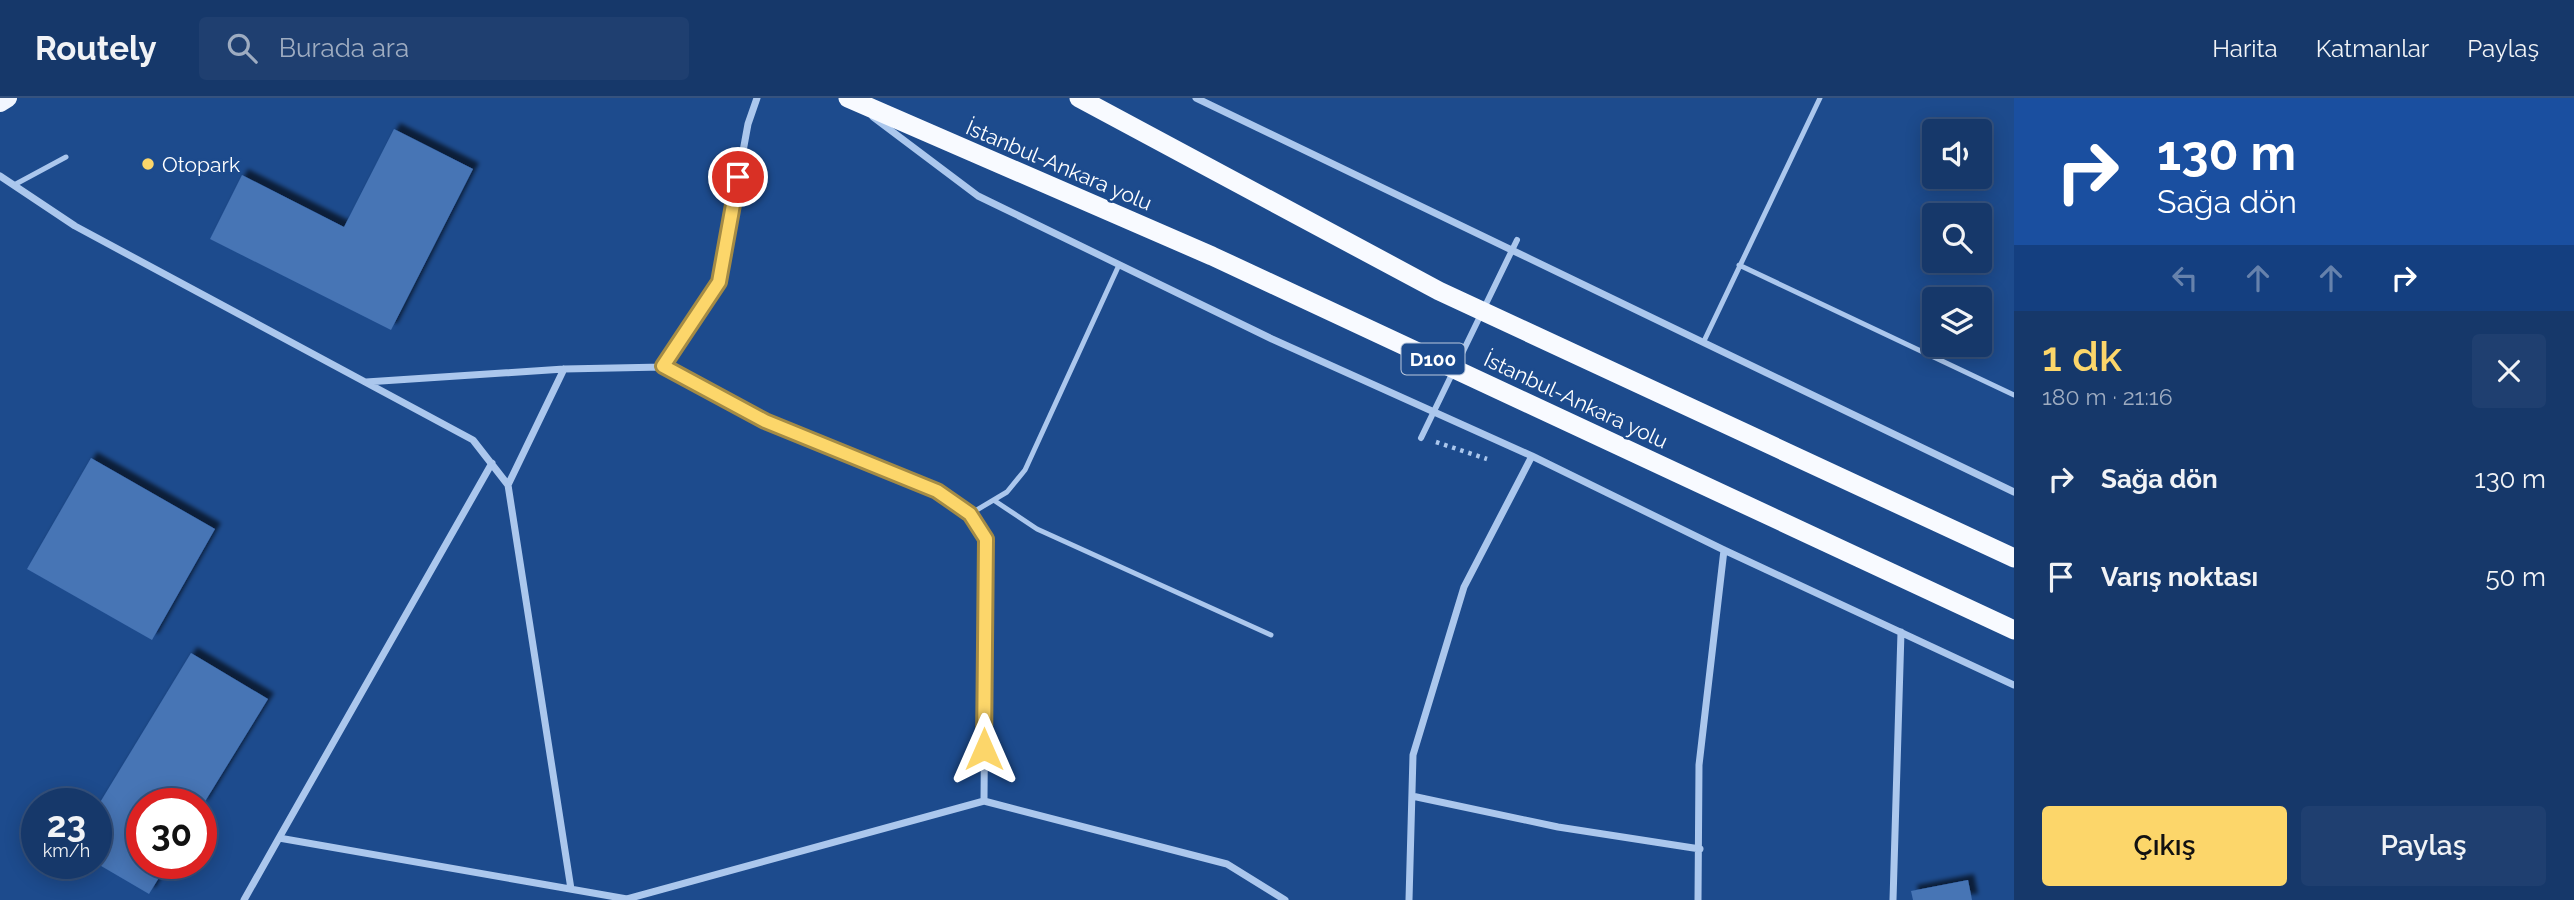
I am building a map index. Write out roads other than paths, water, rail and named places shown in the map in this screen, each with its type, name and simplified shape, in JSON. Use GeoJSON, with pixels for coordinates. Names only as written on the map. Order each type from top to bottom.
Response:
{"type":"FeatureCollection","features":[{"type":"Feature","properties":{"kind":"highway","name":"İstanbul-Ankara yolu"},"geometry":{"type":"LineString","coordinates":[[847,98],[1212,256],[2014,630]]}},
{"type":"Feature","properties":{"kind":"highway","name":"İstanbul-Ankara yolu"},"geometry":{"type":"LineString","coordinates":[[1079,98],[1439,291],[2014,558]]}},
{"type":"Feature","properties":{"kind":"main road"},"geometry":{"type":"LineString","coordinates":[[0,103],[8,98]]}},
{"type":"Feature","properties":{"kind":"street"},"geometry":{"type":"LineString","coordinates":[[663,366],[719,282],[748,124],[758,98]]}},
{"type":"Feature","properties":{"kind":"street"},"geometry":{"type":"LineString","coordinates":[[847,98],[978,197],[1272,339],[1532,456],[1724,550],[2014,685]]}},
{"type":"Feature","properties":{"kind":"street"},"geometry":{"type":"LineString","coordinates":[[1196,98],[2014,492]]}},
{"type":"Feature","properties":{"kind":"street"},"geometry":{"type":"LineString","coordinates":[[0,176],[75,226],[473,440],[492,463],[509,485],[571,889]]}},
{"type":"Feature","properties":{"kind":"street"},"geometry":{"type":"LineString","coordinates":[[1421,438],[1517,240]]}},
{"type":"Feature","properties":{"kind":"street"},"geometry":{"type":"LineString","coordinates":[[365,382],[565,369],[663,366],[765,421],[937,491],[970,514],[986,539],[984,801]]}},
{"type":"Feature","properties":{"kind":"street"},"geometry":{"type":"LineString","coordinates":[[509,485],[565,369]]}},
{"type":"Feature","properties":{"kind":"street"},"geometry":{"type":"LineString","coordinates":[[1409,900],[1413,755],[1464,587],[1532,456]]}},
{"type":"Feature","properties":{"kind":"street"},"geometry":{"type":"LineString","coordinates":[[244,900],[492,463]]}},
{"type":"Feature","properties":{"kind":"street"},"geometry":{"type":"LineString","coordinates":[[1698,900],[1699,765],[1724,550]]}},
{"type":"Feature","properties":{"kind":"street"},"geometry":{"type":"LineString","coordinates":[[1893,900],[1901,632]]}},
{"type":"Feature","properties":{"kind":"street"},"geometry":{"type":"LineString","coordinates":[[1412,796],[1558,827],[1700,849]]}},
{"type":"Feature","properties":{"kind":"street"},"geometry":{"type":"LineString","coordinates":[[279,838],[627,900],[984,801],[1227,864],[1285,900]]}},
{"type":"Feature","properties":{"kind":"lane"},"geometry":{"type":"LineString","coordinates":[[1704,341],[1820,98]]}},
{"type":"Feature","properties":{"kind":"lane"},"geometry":{"type":"LineString","coordinates":[[14,185],[66,157]]}},
{"type":"Feature","properties":{"kind":"lane"},"geometry":{"type":"LineString","coordinates":[[970,514],[995,501],[1025,470],[1119,265]]}},
{"type":"Feature","properties":{"kind":"lane"},"geometry":{"type":"LineString","coordinates":[[1739,265],[2014,395]]}},
{"type":"Feature","properties":{"kind":"lane"},"geometry":{"type":"LineString","coordinates":[[995,501],[1037,529],[1271,635]]}},
{"type":"Feature","properties":{"kind":"place","name":"Otopark"},"geometry":{"type":"Point","coordinates":[148,164]}}]}
